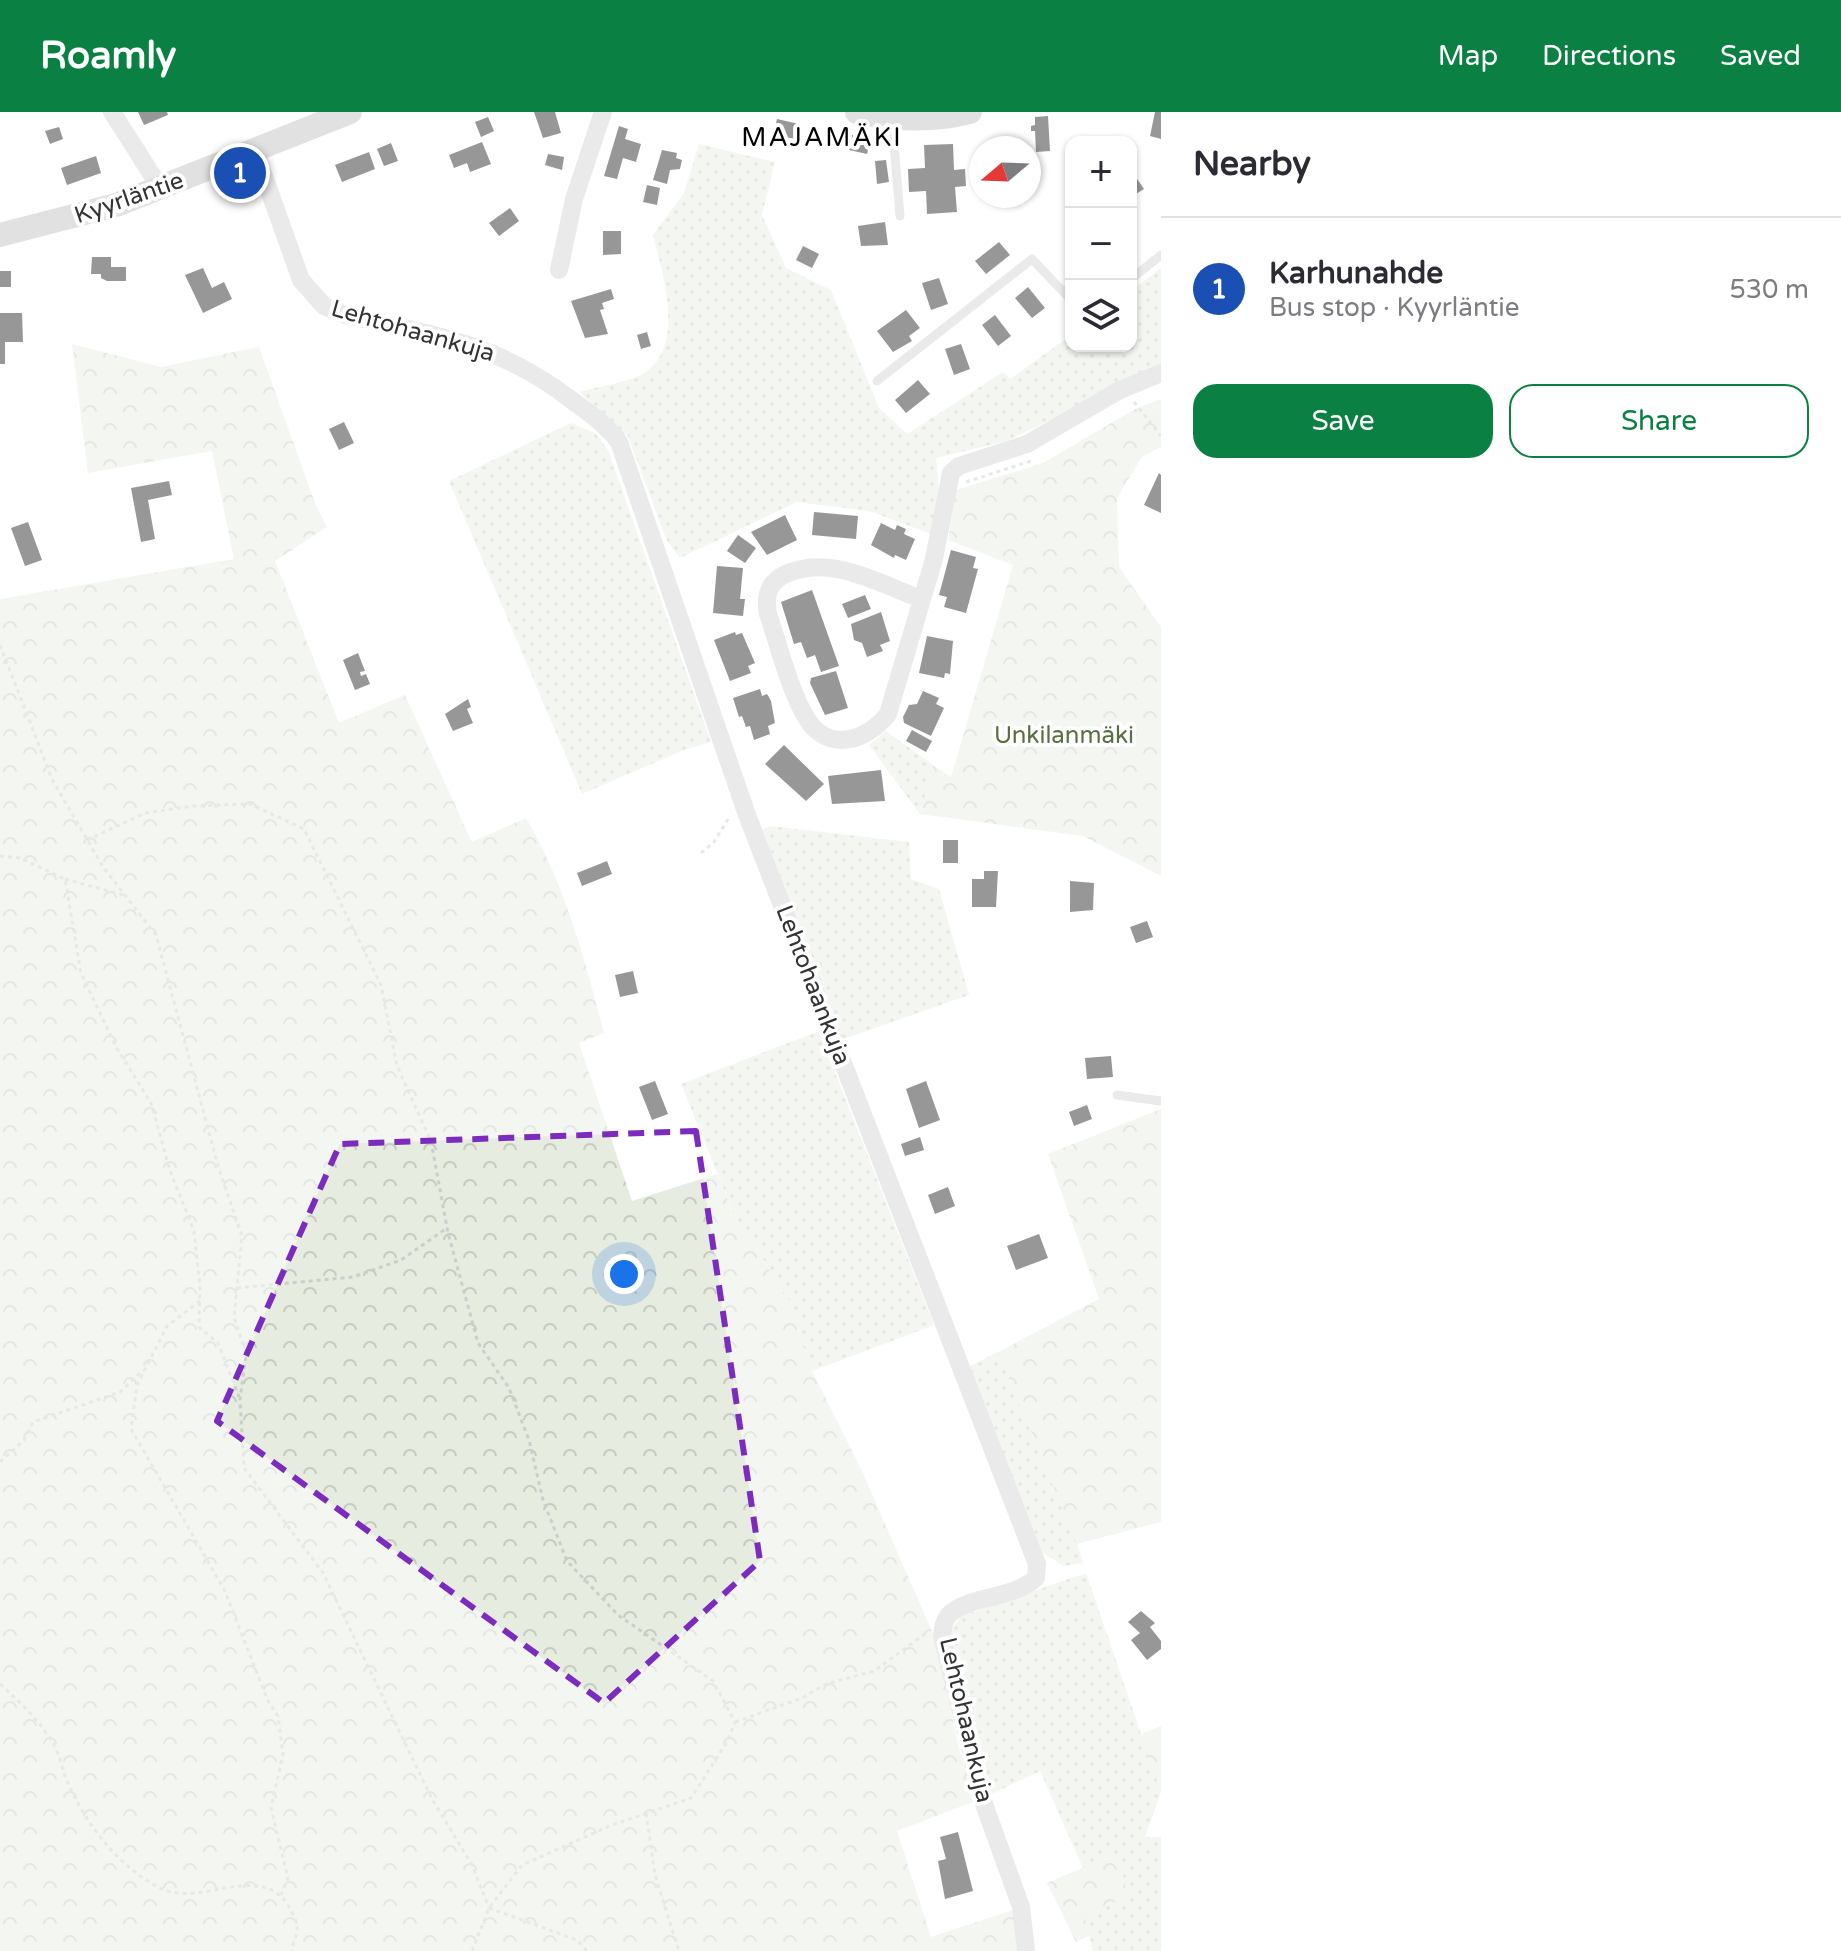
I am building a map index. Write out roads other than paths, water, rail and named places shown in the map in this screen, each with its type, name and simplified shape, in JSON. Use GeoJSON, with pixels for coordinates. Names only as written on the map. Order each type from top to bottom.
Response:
{"type":"FeatureCollection","features":[{"type":"Feature","properties":{"kind":"street"},"geometry":{"type":"LineString","coordinates":[[112,112],[161,189]]}},
{"type":"Feature","properties":{"kind":"street","name":"Kyyrläntie"},"geometry":{"type":"LineString","coordinates":[[0,235],[77,217],[161,189],[350,112]]}},
{"type":"Feature","properties":{"kind":"street"},"geometry":{"type":"LineString","coordinates":[[559,270],[574,199],[603,112]]}},
{"type":"Feature","properties":{"kind":"street"},"geometry":{"type":"LineString","coordinates":[[857,112],[892,119],[940,118],[970,112]]}},
{"type":"Feature","properties":{"kind":"street","name":"Lehtohaankuja"},"geometry":{"type":"LineString","coordinates":[[255,151],[301,280],[324,306],[345,315],[490,350],[550,384],[610,429],[619,442],[743,801],[1037,1564],[1036,1578],[1026,1587],[952,1612],[944,1623],[942,1636],[984,1804],[1021,1907],[1026,1951]]}},
{"type":"Feature","properties":{"kind":"street"},"geometry":{"type":"LineString","coordinates":[[921,599],[827,567],[803,568],[774,582],[766,596],[768,614],[806,718],[820,733],[841,741],[854,740],[872,732],[888,714],[934,559],[951,473],[959,466],[1027,444],[1118,391],[1161,373]]}},
{"type":"Feature","properties":{"kind":"lane"},"geometry":{"type":"LineString","coordinates":[[892,119],[900,216]]}},
{"type":"Feature","properties":{"kind":"lane"},"geometry":{"type":"LineString","coordinates":[[1137,274],[1161,255]]}},
{"type":"Feature","properties":{"kind":"lane"},"geometry":{"type":"LineString","coordinates":[[877,381],[1032,259],[1065,294]]}},
{"type":"Feature","properties":{"kind":"lane"},"geometry":{"type":"LineString","coordinates":[[1117,1095],[1161,1101]]}},
{"type":"Feature","properties":{"kind":"place","name":"Karhunahde"},"geometry":{"type":"Point","coordinates":[240,173]}},
{"type":"Feature","properties":{"kind":"district","name":"MAJAMÄKI"},"geometry":{"type":"Point","coordinates":[822,137]}},
{"type":"Feature","properties":{"kind":"park label","name":"Unkilanmäki"},"geometry":{"type":"Point","coordinates":[1064,735]}}]}
